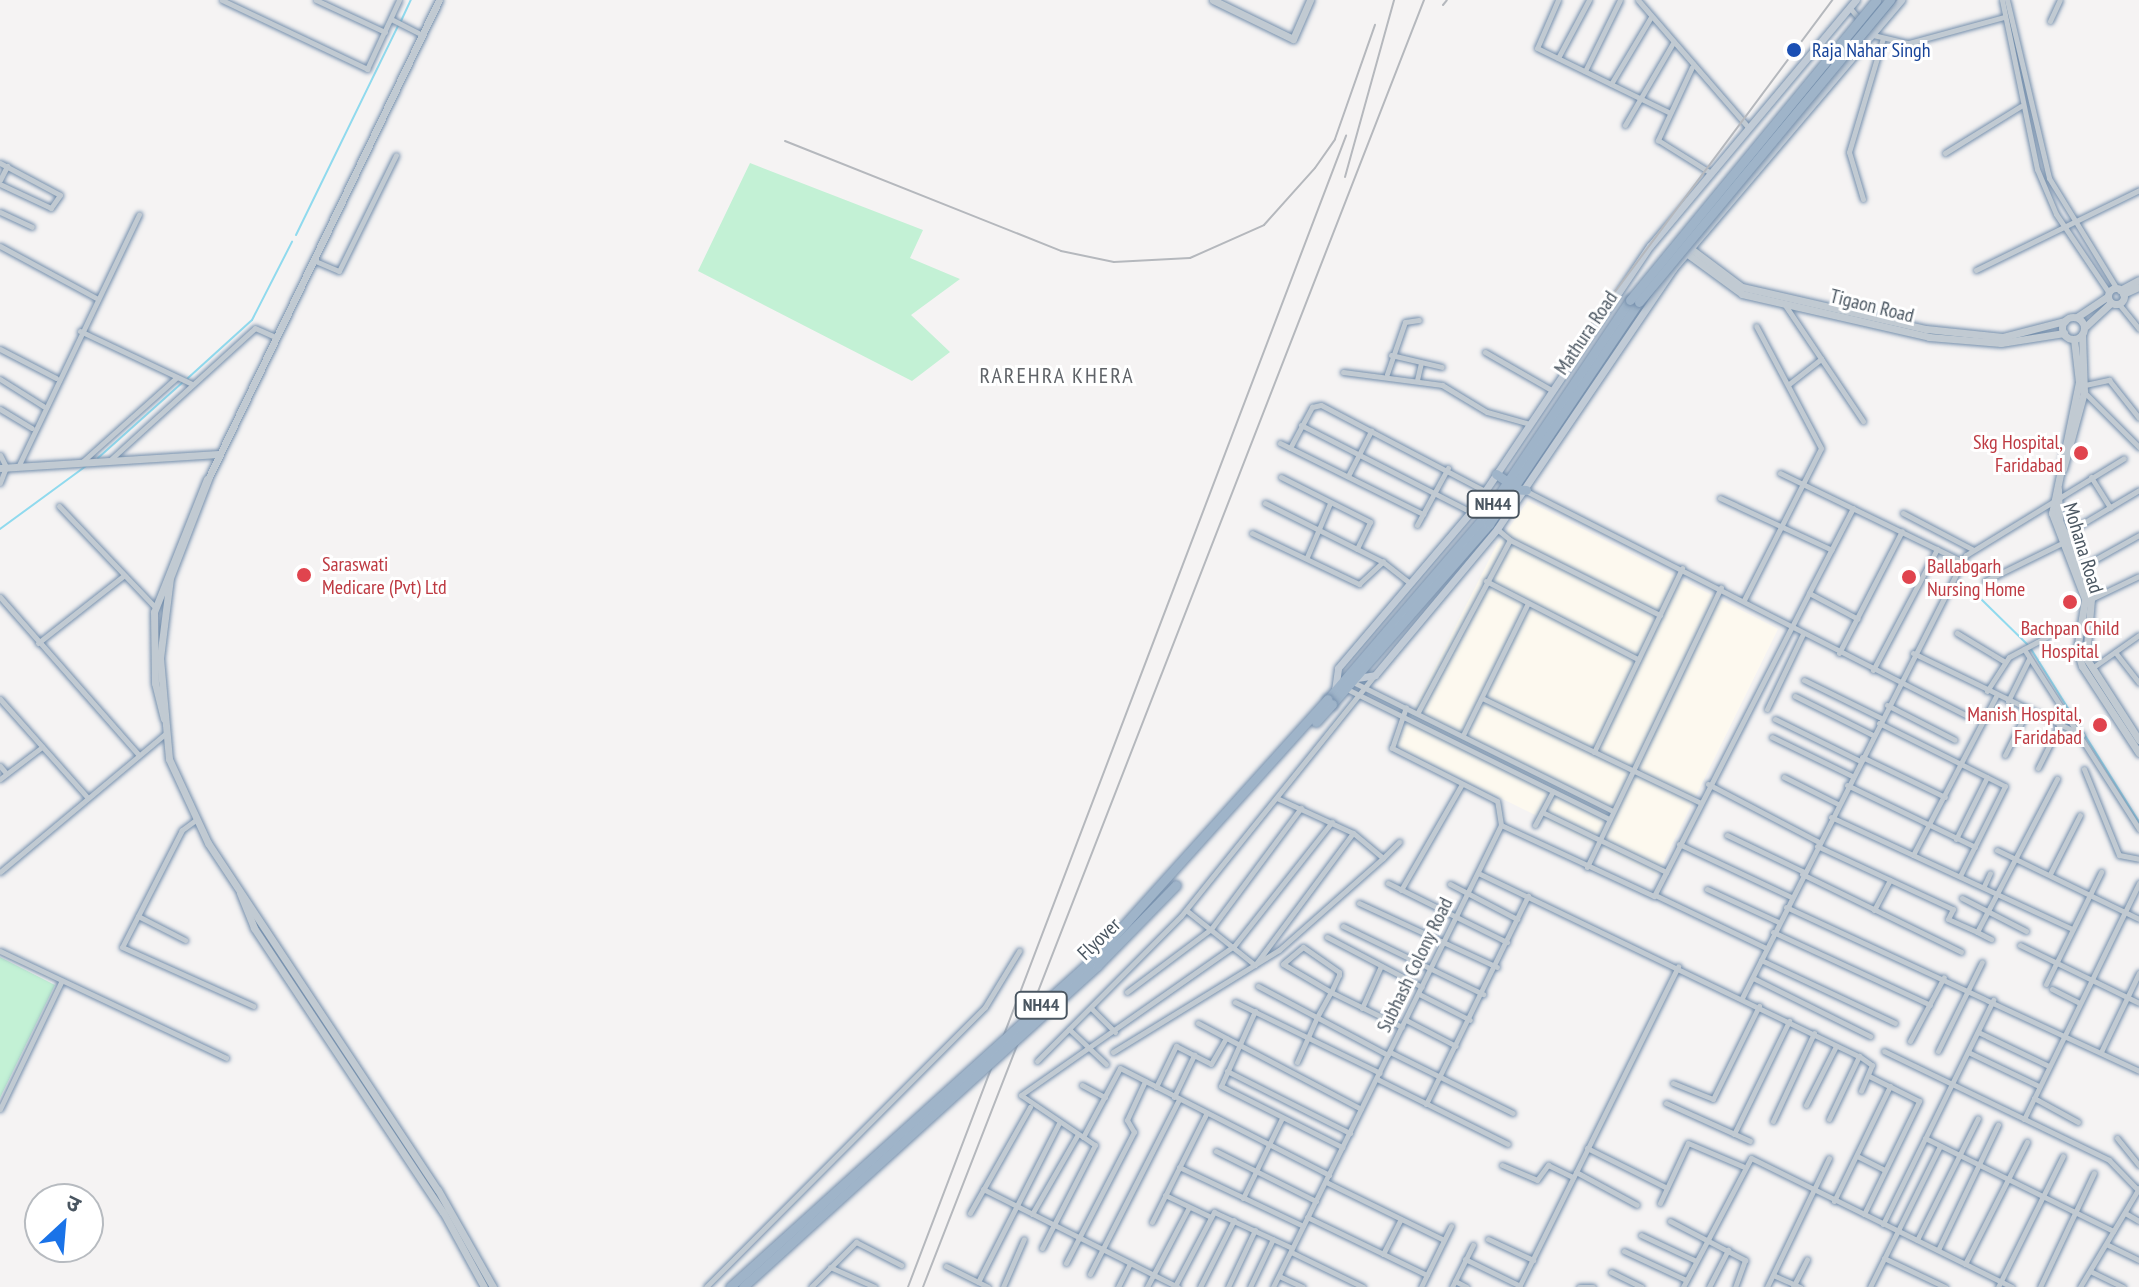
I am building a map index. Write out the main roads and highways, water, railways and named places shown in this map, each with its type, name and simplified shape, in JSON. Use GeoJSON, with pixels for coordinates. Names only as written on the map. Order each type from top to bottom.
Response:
{"type":"FeatureCollection","features":[{"type":"Feature","properties":{"kind":"highway","name":"Mathura Road"},"geometry":{"type":"LineString","coordinates":[[1331,698],[1510,485],[1635,301],[1876,0]]}},
{"type":"Feature","properties":{"kind":"highway","name":"Mathura Road"},"geometry":{"type":"LineString","coordinates":[[1635,301],[1890,0]]}},
{"type":"Feature","properties":{"kind":"highway"},"geometry":{"type":"LineString","coordinates":[[1496,474],[1510,485],[1526,490]]}},
{"type":"Feature","properties":{"kind":"highway","name":"Mathura Road"},"geometry":{"type":"LineString","coordinates":[[1352,683],[1482,540],[1510,485]]}},
{"type":"Feature","properties":{"kind":"highway","name":"Flyover"},"geometry":{"type":"LineString","coordinates":[[730,1287],[1098,954],[1331,698],[1352,683]]}},
{"type":"Feature","properties":{"kind":"highway","name":"Flyover"},"geometry":{"type":"LineString","coordinates":[[743,1287],[1147,917],[1331,698]]}},
{"type":"Feature","properties":{"kind":"main road"},"geometry":{"type":"LineString","coordinates":[[1331,698],[1338,668],[1471,512],[1650,246],[1856,0]]}},
{"type":"Feature","properties":{"kind":"main road"},"geometry":{"type":"LineString","coordinates":[[1352,683],[1375,675],[1482,540],[1497,529],[1688,251],[1901,0]]}},
{"type":"Feature","properties":{"kind":"waterway"},"geometry":{"type":"LineString","coordinates":[[401,21],[411,0]]}},
{"type":"Feature","properties":{"kind":"waterway"},"geometry":{"type":"LineString","coordinates":[[296,235],[398,26]]}},
{"type":"Feature","properties":{"kind":"waterway"},"geometry":{"type":"LineString","coordinates":[[188,378],[252,320],[292,242]]}},
{"type":"Feature","properties":{"kind":"waterway"},"geometry":{"type":"LineString","coordinates":[[98,458],[183,382]]}},
{"type":"Feature","properties":{"kind":"waterway"},"geometry":{"type":"LineString","coordinates":[[0,529],[86,466]]}},
{"type":"Feature","properties":{"kind":"waterway"},"geometry":{"type":"LineString","coordinates":[[1981,599],[2028,645]]}},
{"type":"Feature","properties":{"kind":"waterway"},"geometry":{"type":"LineString","coordinates":[[2031,649],[2139,822]]}},
{"type":"Feature","properties":{"kind":"railway"},"geometry":{"type":"LineString","coordinates":[[1345,177],[1394,0]]}},
{"type":"Feature","properties":{"kind":"railway"},"geometry":{"type":"LineString","coordinates":[[923,1287],[1424,0]]}},
{"type":"Feature","properties":{"kind":"railway"},"geometry":{"type":"LineString","coordinates":[[1443,5],[1447,0]]}},
{"type":"Feature","properties":{"kind":"railway"},"geometry":{"type":"LineString","coordinates":[[1573,348],[1832,0]]}},
{"type":"Feature","properties":{"kind":"railway"},"geometry":{"type":"LineString","coordinates":[[785,141],[1061,251],[1114,262],[1190,258],[1264,225],[1315,168],[1335,139],[1375,25]]}},
{"type":"Feature","properties":{"kind":"railway"},"geometry":{"type":"LineString","coordinates":[[908,1287],[1346,136]]}},
{"type":"Feature","properties":{"kind":"place","name":"Raja Nahar Singh"},"geometry":{"type":"Point","coordinates":[1794,50]}},
{"type":"Feature","properties":{"kind":"place","name":"Skg Hospital, Faridabad"},"geometry":{"type":"Point","coordinates":[2081,453]}},
{"type":"Feature","properties":{"kind":"place","name":"Saraswati Medicare (Pvt) Ltd"},"geometry":{"type":"Point","coordinates":[304,575]}},
{"type":"Feature","properties":{"kind":"place","name":"Ballabgarh Nursing Home"},"geometry":{"type":"Point","coordinates":[1909,577]}},
{"type":"Feature","properties":{"kind":"place","name":"Bachpan Child Hospital"},"geometry":{"type":"Point","coordinates":[2070,602]}},
{"type":"Feature","properties":{"kind":"place","name":"Manish Hospital, Faridabad"},"geometry":{"type":"Point","coordinates":[2100,725]}},
{"type":"Feature","properties":{"kind":"district","name":"RAREHRA KHERA"},"geometry":{"type":"Point","coordinates":[1057,376]}}]}
